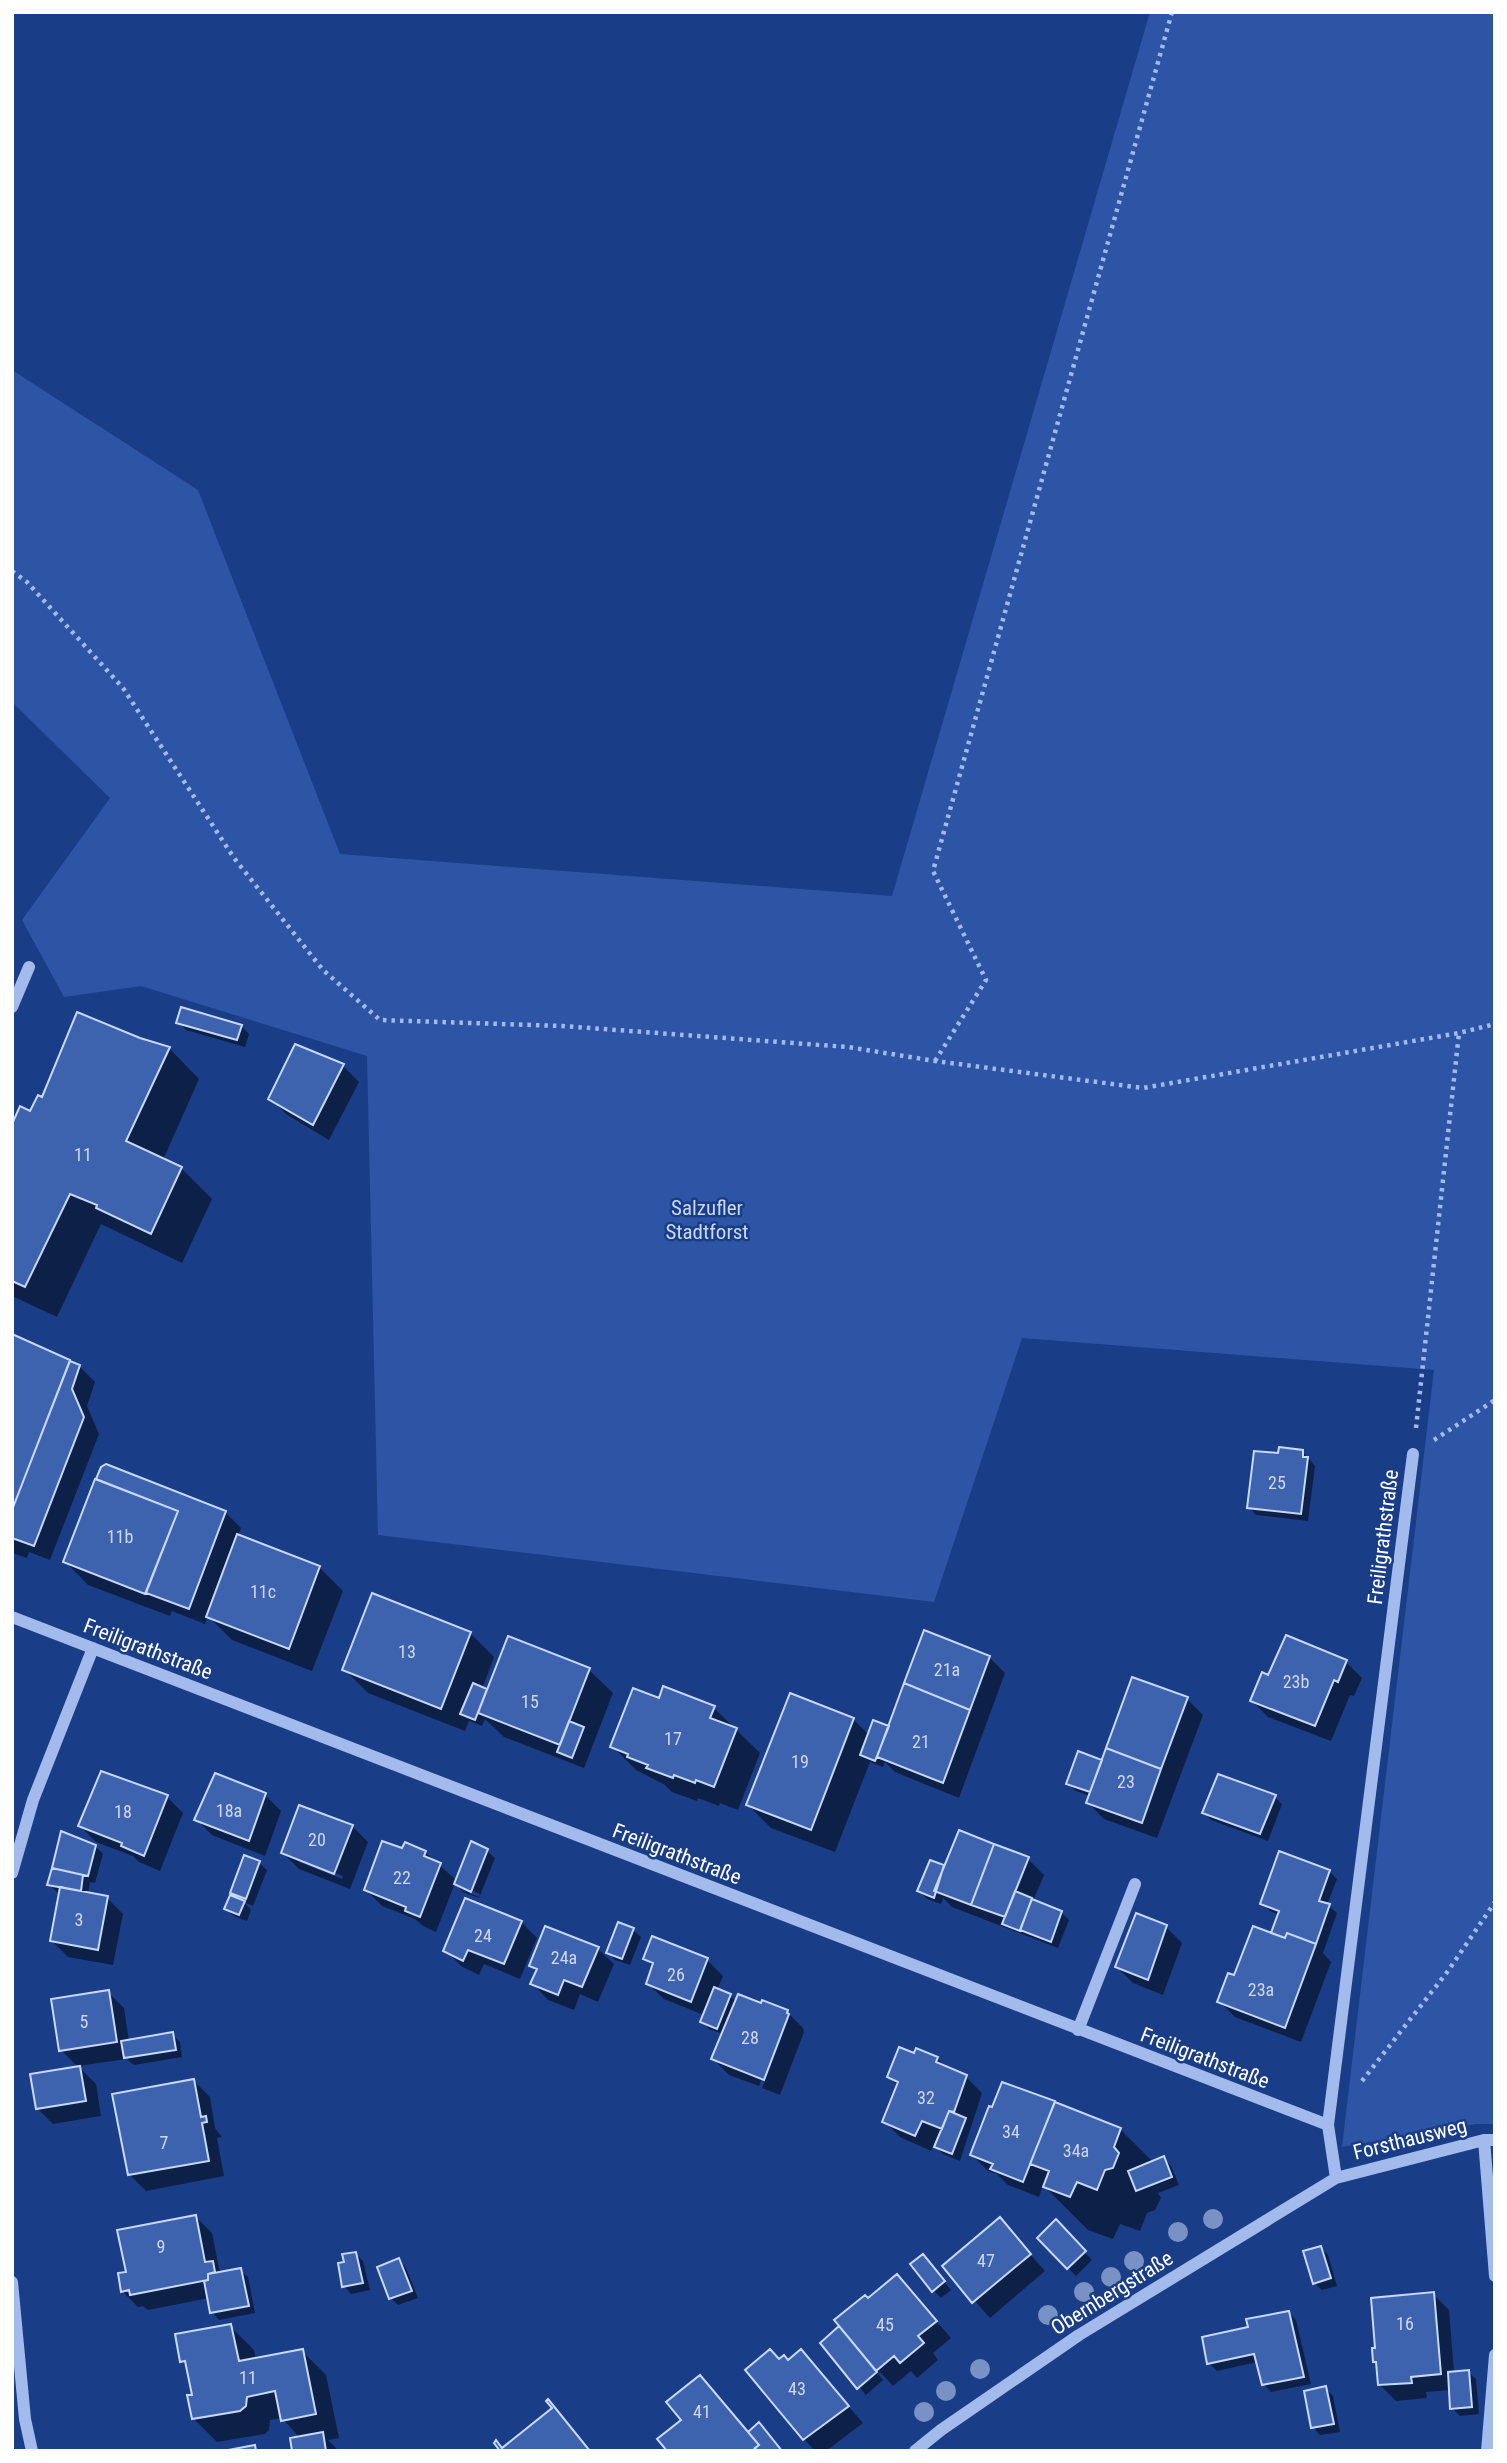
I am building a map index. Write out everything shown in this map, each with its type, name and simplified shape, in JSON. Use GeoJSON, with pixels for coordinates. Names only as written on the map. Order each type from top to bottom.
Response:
{"type":"FeatureCollection","features":[{"type":"Feature","properties":{"kind":"street"},"geometry":{"type":"LineString","coordinates":[[12,1007],[29,967]]}},
{"type":"Feature","properties":{"kind":"street","name":"Freiligrathstraße"},"geometry":{"type":"LineString","coordinates":[[1336,2178],[1328,2125],[1413,1454]]}},
{"type":"Feature","properties":{"kind":"street","name":"Freiligrathstraße"},"geometry":{"type":"LineString","coordinates":[[12,1617],[1328,2125]]}},
{"type":"Feature","properties":{"kind":"street"},"geometry":{"type":"LineString","coordinates":[[12,1873],[33,1800],[93,1648]]}},
{"type":"Feature","properties":{"kind":"street"},"geometry":{"type":"LineString","coordinates":[[1078,2030],[1135,1884]]}},
{"type":"Feature","properties":{"kind":"street"},"geometry":{"type":"LineString","coordinates":[[1491,2138],[1495,2276]]}},
{"type":"Feature","properties":{"kind":"street","name":"Forsthausweg"},"geometry":{"type":"LineString","coordinates":[[1336,2178],[1491,2138]]}},
{"type":"Feature","properties":{"kind":"street","name":"Obernbergstraße"},"geometry":{"type":"LineString","coordinates":[[915,2451],[941,2430],[1079,2335],[1336,2178]]}},
{"type":"Feature","properties":{"kind":"street"},"geometry":{"type":"LineString","coordinates":[[12,2281],[19,2420],[32,2451]]}},
{"type":"Feature","properties":{"kind":"street"},"geometry":{"type":"LineString","coordinates":[[1487,2451],[1495,2354]]}},
{"type":"Feature","properties":{"kind":"path"},"geometry":{"type":"LineString","coordinates":[[935,1061],[986,980],[933,871],[1172,12]]}},
{"type":"Feature","properties":{"kind":"path"},"geometry":{"type":"LineString","coordinates":[[12,570],[27,582],[123,688],[234,858],[323,970],[380,1020],[590,1028],[848,1047],[1143,1088],[1459,1033],[1495,1024]]}},
{"type":"Feature","properties":{"kind":"path"},"geometry":{"type":"LineString","coordinates":[[1413,1454],[1459,1033]]}},
{"type":"Feature","properties":{"kind":"path"},"geometry":{"type":"LineString","coordinates":[[1413,1454],[1495,1400]]}},
{"type":"Feature","properties":{"kind":"path"},"geometry":{"type":"LineString","coordinates":[[1328,2125],[1448,1971],[1495,1902]]}},
{"type":"Feature","properties":{"kind":"green space","name":"Salzufler Stadtforst"},"geometry":{"type":"Polygon","coordinates":[[[1150,12],[1495,12],[1495,2124],[1476,2124],[1342,2147],[1434,1370],[1022,1338],[934,1602],[378,1535],[367,1056],[141,986],[64,997],[22,920],[110,798],[12,702],[12,370],[198,490],[340,854],[892,896],[1150,12]]]}},
{"type":"Feature","properties":{"kind":"building"},"geometry":{"type":"Polygon","coordinates":[[[181,1007],[242,1025],[237,1040],[176,1023],[181,1007]]]}},
{"type":"Feature","properties":{"kind":"building"},"geometry":{"type":"Polygon","coordinates":[[[77,1012],[140,1038],[170,1047],[126,1141],[182,1167],[151,1234],[70,1194],[25,1287],[12,1281],[12,1124],[20,1106],[30,1111],[38,1095],[42,1097],[77,1012]]]}},
{"type":"Feature","properties":{"kind":"building"},"geometry":{"type":"Polygon","coordinates":[[[295,1044],[344,1064],[313,1125],[268,1099],[295,1044]]]}},
{"type":"Feature","properties":{"kind":"building"},"geometry":{"type":"Polygon","coordinates":[[[12,1334],[70,1360],[12,1510],[12,1334]]]}},
{"type":"Feature","properties":{"kind":"building"},"geometry":{"type":"Polygon","coordinates":[[[70,1361],[80,1365],[72,1389],[84,1417],[34,1546],[12,1538],[12,1510],[70,1361]]]}},
{"type":"Feature","properties":{"kind":"building"},"geometry":{"type":"Polygon","coordinates":[[[1279,1447],[1303,1450],[1303,1457],[1308,1457],[1301,1514],[1247,1508],[1254,1451],[1278,1453],[1279,1447]]]}},
{"type":"Feature","properties":{"kind":"building"},"geometry":{"type":"Polygon","coordinates":[[[106,1464],[226,1511],[189,1609],[146,1593],[178,1511],[96,1479],[101,1467],[106,1464]]]}},
{"type":"Feature","properties":{"kind":"building"},"geometry":{"type":"Polygon","coordinates":[[[95,1479],[178,1511],[145,1594],[63,1562],[95,1479]]]}},
{"type":"Feature","properties":{"kind":"building"},"geometry":{"type":"Polygon","coordinates":[[[237,1534],[320,1566],[289,1649],[206,1617],[237,1534]]]}},
{"type":"Feature","properties":{"kind":"building"},"geometry":{"type":"Polygon","coordinates":[[[372,1593],[471,1632],[441,1709],[342,1670],[372,1593]]]}},
{"type":"Feature","properties":{"kind":"building"},"geometry":{"type":"Polygon","coordinates":[[[924,1630],[990,1656],[970,1710],[904,1683],[924,1630]]]}},
{"type":"Feature","properties":{"kind":"building"},"geometry":{"type":"Polygon","coordinates":[[[1286,1635],[1347,1660],[1338,1682],[1334,1680],[1315,1726],[1250,1701],[1262,1672],[1268,1675],[1286,1635]]]}},
{"type":"Feature","properties":{"kind":"building"},"geometry":{"type":"Polygon","coordinates":[[[508,1636],[590,1668],[560,1745],[478,1713],[508,1636]]]}},
{"type":"Feature","properties":{"kind":"building"},"geometry":{"type":"Polygon","coordinates":[[[1132,1677],[1188,1697],[1161,1769],[1106,1748],[1132,1677]]]}},
{"type":"Feature","properties":{"kind":"building"},"geometry":{"type":"Polygon","coordinates":[[[473,1683],[487,1689],[475,1720],[460,1714],[473,1683]]]}},
{"type":"Feature","properties":{"kind":"building"},"geometry":{"type":"Polygon","coordinates":[[[904,1683],[970,1710],[943,1783],[877,1757],[904,1683]]]}},
{"type":"Feature","properties":{"kind":"building"},"geometry":{"type":"Polygon","coordinates":[[[663,1686],[715,1706],[710,1718],[737,1728],[714,1787],[674,1775],[673,1778],[646,1768],[648,1765],[610,1747],[633,1688],[659,1698],[663,1686]]]}},
{"type":"Feature","properties":{"kind":"building"},"geometry":{"type":"Polygon","coordinates":[[[790,1693],[854,1718],[811,1830],[746,1805],[790,1693]]]}},
{"type":"Feature","properties":{"kind":"building"},"geometry":{"type":"Polygon","coordinates":[[[873,1720],[889,1726],[875,1761],[860,1755],[873,1720]]]}},
{"type":"Feature","properties":{"kind":"building"},"geometry":{"type":"Polygon","coordinates":[[[569,1721],[584,1727],[572,1758],[557,1752],[569,1721]]]}},
{"type":"Feature","properties":{"kind":"building"},"geometry":{"type":"Polygon","coordinates":[[[1106,1748],[1161,1769],[1142,1823],[1086,1803],[1106,1748]]]}},
{"type":"Feature","properties":{"kind":"building"},"geometry":{"type":"Polygon","coordinates":[[[1078,1751],[1102,1760],[1090,1792],[1066,1784],[1078,1751]]]}},
{"type":"Feature","properties":{"kind":"building"},"geometry":{"type":"Polygon","coordinates":[[[101,1771],[168,1795],[144,1856],[121,1846],[122,1843],[78,1826],[101,1771]]]}},
{"type":"Feature","properties":{"kind":"building"},"geometry":{"type":"Polygon","coordinates":[[[215,1773],[266,1793],[249,1841],[194,1820],[215,1773]]]}},
{"type":"Feature","properties":{"kind":"building"},"geometry":{"type":"Polygon","coordinates":[[[1218,1774],[1276,1795],[1260,1834],[1202,1813],[1218,1774]]]}},
{"type":"Feature","properties":{"kind":"building"},"geometry":{"type":"Polygon","coordinates":[[[299,1805],[353,1825],[334,1874],[281,1853],[299,1805]]]}},
{"type":"Feature","properties":{"kind":"building"},"geometry":{"type":"Polygon","coordinates":[[[959,1830],[994,1844],[971,1905],[934,1891],[959,1830]]]}},
{"type":"Feature","properties":{"kind":"building"},"geometry":{"type":"Polygon","coordinates":[[[61,1831],[96,1845],[88,1876],[52,1868],[61,1831]]]}},
{"type":"Feature","properties":{"kind":"building"},"geometry":{"type":"Polygon","coordinates":[[[382,1841],[402,1848],[405,1842],[426,1851],[424,1856],[441,1863],[420,1917],[405,1911],[406,1907],[364,1890],[382,1841]]]}},
{"type":"Feature","properties":{"kind":"building"},"geometry":{"type":"Polygon","coordinates":[[[471,1841],[488,1849],[471,1892],[454,1884],[471,1841]]]}},
{"type":"Feature","properties":{"kind":"building"},"geometry":{"type":"Polygon","coordinates":[[[994,1844],[1029,1857],[1005,1917],[971,1905],[994,1844]]]}},
{"type":"Feature","properties":{"kind":"building"},"geometry":{"type":"Polygon","coordinates":[[[1279,1851],[1330,1870],[1319,1901],[1330,1904],[1316,1944],[1287,1933],[1285,1938],[1271,1933],[1279,1911],[1260,1904],[1279,1851]]]}},
{"type":"Feature","properties":{"kind":"building"},"geometry":{"type":"Polygon","coordinates":[[[244,1855],[260,1861],[246,1899],[230,1893],[244,1855]]]}},
{"type":"Feature","properties":{"kind":"building"},"geometry":{"type":"Polygon","coordinates":[[[930,1860],[944,1865],[934,1898],[917,1891],[930,1860]]]}},
{"type":"Feature","properties":{"kind":"building"},"geometry":{"type":"Polygon","coordinates":[[[52,1868],[83,1875],[81,1891],[47,1885],[52,1868]]]}},
{"type":"Feature","properties":{"kind":"building"},"geometry":{"type":"Polygon","coordinates":[[[60,1887],[108,1896],[98,1950],[50,1941],[60,1887]]]}},
{"type":"Feature","properties":{"kind":"building"},"geometry":{"type":"Polygon","coordinates":[[[1015,1891],[1032,1898],[1020,1931],[1002,1924],[1015,1891]]]}},
{"type":"Feature","properties":{"kind":"building"},"geometry":{"type":"Polygon","coordinates":[[[230,1895],[245,1901],[239,1915],[224,1909],[230,1895]]]}},
{"type":"Feature","properties":{"kind":"building"},"geometry":{"type":"Polygon","coordinates":[[[465,1898],[522,1921],[504,1964],[468,1950],[463,1961],[443,1951],[465,1898]]]}},
{"type":"Feature","properties":{"kind":"building"},"geometry":{"type":"Polygon","coordinates":[[[1032,1899],[1062,1911],[1051,1942],[1020,1930],[1032,1899]]]}},
{"type":"Feature","properties":{"kind":"building"},"geometry":{"type":"Polygon","coordinates":[[[1136,1913],[1167,1925],[1148,1980],[1115,1967],[1136,1913]]]}},
{"type":"Feature","properties":{"kind":"building"},"geometry":{"type":"Polygon","coordinates":[[[618,1922],[634,1928],[622,1959],[606,1953],[618,1922]]]}},
{"type":"Feature","properties":{"kind":"building"},"geometry":{"type":"Polygon","coordinates":[[[545,1926],[599,1947],[582,1987],[564,1980],[558,1995],[530,1984],[537,1969],[529,1966],[545,1926]]]}},
{"type":"Feature","properties":{"kind":"building"},"geometry":{"type":"Polygon","coordinates":[[[1253,1926],[1285,1938],[1287,1933],[1316,1944],[1285,2028],[1217,2002],[1228,1973],[1234,1975],[1253,1926]]]}},
{"type":"Feature","properties":{"kind":"building"},"geometry":{"type":"Polygon","coordinates":[[[652,1936],[708,1958],[691,2002],[646,1984],[653,1963],[643,1959],[652,1936]]]}},
{"type":"Feature","properties":{"kind":"building"},"geometry":{"type":"Polygon","coordinates":[[[714,1987],[731,1994],[717,2029],[700,2022],[714,1987]]]}},
{"type":"Feature","properties":{"kind":"building"},"geometry":{"type":"Polygon","coordinates":[[[109,1990],[117,2042],[59,2051],[51,1999],[109,1990]]]}},
{"type":"Feature","properties":{"kind":"building"},"geometry":{"type":"Polygon","coordinates":[[[738,1994],[788,2010],[789,2014],[764,2080],[711,2059],[738,1994]]]}},
{"type":"Feature","properties":{"kind":"building"},"geometry":{"type":"Polygon","coordinates":[[[173,2032],[176,2050],[124,2058],[121,2041],[173,2032]]]}},
{"type":"Feature","properties":{"kind":"building"},"geometry":{"type":"Polygon","coordinates":[[[899,2047],[914,2053],[916,2048],[938,2057],[936,2062],[967,2075],[954,2112],[949,2111],[942,2129],[922,2121],[915,2136],[882,2122],[898,2082],[887,2077],[899,2047]]]}},
{"type":"Feature","properties":{"kind":"building"},"geometry":{"type":"Polygon","coordinates":[[[80,2066],[86,2101],[36,2109],[30,2074],[80,2066]]]}},
{"type":"Feature","properties":{"kind":"building"},"geometry":{"type":"Polygon","coordinates":[[[194,2079],[201,2117],[206,2116],[207,2122],[202,2123],[209,2161],[128,2175],[112,2094],[194,2079]]]}},
{"type":"Feature","properties":{"kind":"building"},"geometry":{"type":"Polygon","coordinates":[[[1002,2082],[1055,2101],[1023,2182],[990,2169],[993,2164],[970,2155],[989,2106],[992,2107],[1002,2082]]]}},
{"type":"Feature","properties":{"kind":"building"},"geometry":{"type":"Polygon","coordinates":[[[1055,2102],[1121,2128],[1114,2147],[1119,2153],[1113,2168],[1105,2170],[1097,2190],[1077,2182],[1070,2197],[1043,2187],[1049,2171],[1030,2164],[1055,2102]]]}},
{"type":"Feature","properties":{"kind":"building"},"geometry":{"type":"Polygon","coordinates":[[[949,2111],[966,2118],[952,2154],[934,2147],[949,2111]]]}},
{"type":"Feature","properties":{"kind":"building"},"geometry":{"type":"Polygon","coordinates":[[[1164,2156],[1172,2177],[1136,2191],[1128,2171],[1164,2156]]]}},
{"type":"Feature","properties":{"kind":"building"},"geometry":{"type":"Polygon","coordinates":[[[196,2215],[205,2262],[213,2261],[215,2272],[208,2274],[208,2280],[130,2295],[129,2290],[121,2292],[118,2273],[126,2272],[117,2230],[196,2215]]]}},
{"type":"Feature","properties":{"kind":"building"},"geometry":{"type":"Polygon","coordinates":[[[1000,2217],[1031,2254],[972,2303],[942,2266],[1000,2217]]]}},
{"type":"Feature","properties":{"kind":"building"},"geometry":{"type":"Polygon","coordinates":[[[1056,2219],[1086,2251],[1067,2269],[1037,2238],[1056,2219]]]}},
{"type":"Feature","properties":{"kind":"building"},"geometry":{"type":"Polygon","coordinates":[[[1321,2246],[1331,2278],[1313,2284],[1303,2251],[1321,2246]]]}},
{"type":"Feature","properties":{"kind":"building"},"geometry":{"type":"Polygon","coordinates":[[[356,2252],[363,2283],[342,2287],[338,2263],[344,2262],[342,2254],[356,2252]]]}},
{"type":"Feature","properties":{"kind":"building"},"geometry":{"type":"Polygon","coordinates":[[[923,2254],[945,2281],[932,2292],[910,2264],[923,2254]]]}},
{"type":"Feature","properties":{"kind":"building"},"geometry":{"type":"Polygon","coordinates":[[[399,2258],[412,2291],[389,2299],[377,2267],[399,2258]]]}},
{"type":"Feature","properties":{"kind":"building"},"geometry":{"type":"Polygon","coordinates":[[[241,2268],[249,2306],[210,2313],[204,2281],[208,2280],[208,2274],[241,2268]]]}},
{"type":"Feature","properties":{"kind":"building"},"geometry":{"type":"Polygon","coordinates":[[[897,2274],[937,2321],[918,2336],[924,2343],[900,2363],[894,2356],[876,2371],[834,2320],[865,2295],[868,2298],[897,2274]]]}},
{"type":"Feature","properties":{"kind":"building"},"geometry":{"type":"Polygon","coordinates":[[[1434,2292],[1441,2374],[1411,2377],[1412,2383],[1378,2385],[1376,2362],[1373,2362],[1372,2348],[1375,2348],[1371,2298],[1434,2292]]]}},
{"type":"Feature","properties":{"kind":"building"},"geometry":{"type":"Polygon","coordinates":[[[1289,2311],[1304,2377],[1262,2385],[1254,2354],[1207,2364],[1202,2337],[1248,2327],[1246,2319],[1289,2311]]]}},
{"type":"Feature","properties":{"kind":"building"},"geometry":{"type":"Polygon","coordinates":[[[231,2324],[239,2361],[303,2349],[316,2414],[281,2421],[275,2391],[247,2397],[246,2406],[240,2411],[192,2419],[187,2395],[192,2395],[185,2361],[180,2362],[175,2334],[231,2324]]]}},
{"type":"Feature","properties":{"kind":"building"},"geometry":{"type":"Polygon","coordinates":[[[839,2326],[877,2372],[857,2389],[820,2343],[839,2326]]]}},
{"type":"Feature","properties":{"kind":"building"},"geometry":{"type":"Polygon","coordinates":[[[770,2349],[779,2359],[784,2355],[788,2360],[801,2349],[849,2406],[803,2440],[745,2370],[770,2349]]]}},
{"type":"Feature","properties":{"kind":"building"},"geometry":{"type":"Polygon","coordinates":[[[1469,2370],[1472,2407],[1450,2409],[1448,2372],[1469,2370]]]}},
{"type":"Feature","properties":{"kind":"building"},"geometry":{"type":"Polygon","coordinates":[[[700,2375],[759,2445],[752,2451],[667,2451],[657,2439],[681,2420],[666,2402],[700,2375]]]}},
{"type":"Feature","properties":{"kind":"building"},"geometry":{"type":"Polygon","coordinates":[[[1326,2386],[1334,2424],[1311,2428],[1304,2391],[1326,2386]]]}},
{"type":"Feature","properties":{"kind":"building"},"geometry":{"type":"Polygon","coordinates":[[[548,2399],[590,2451],[500,2451],[494,2443],[496,2440],[502,2448],[552,2408],[546,2401],[548,2399]]]}},
{"type":"Feature","properties":{"kind":"building"},"geometry":{"type":"Polygon","coordinates":[[[759,2422],[782,2451],[757,2451],[755,2448],[759,2445],[748,2432],[759,2422]]]}},
{"type":"Feature","properties":{"kind":"building"},"geometry":{"type":"Polygon","coordinates":[[[323,2432],[326,2451],[292,2451],[290,2438],[323,2432]]]}},
{"type":"Feature","properties":{"kind":"building"},"geometry":{"type":"Polygon","coordinates":[[[255,2445],[256,2451],[223,2451],[255,2445]]]}}]}
